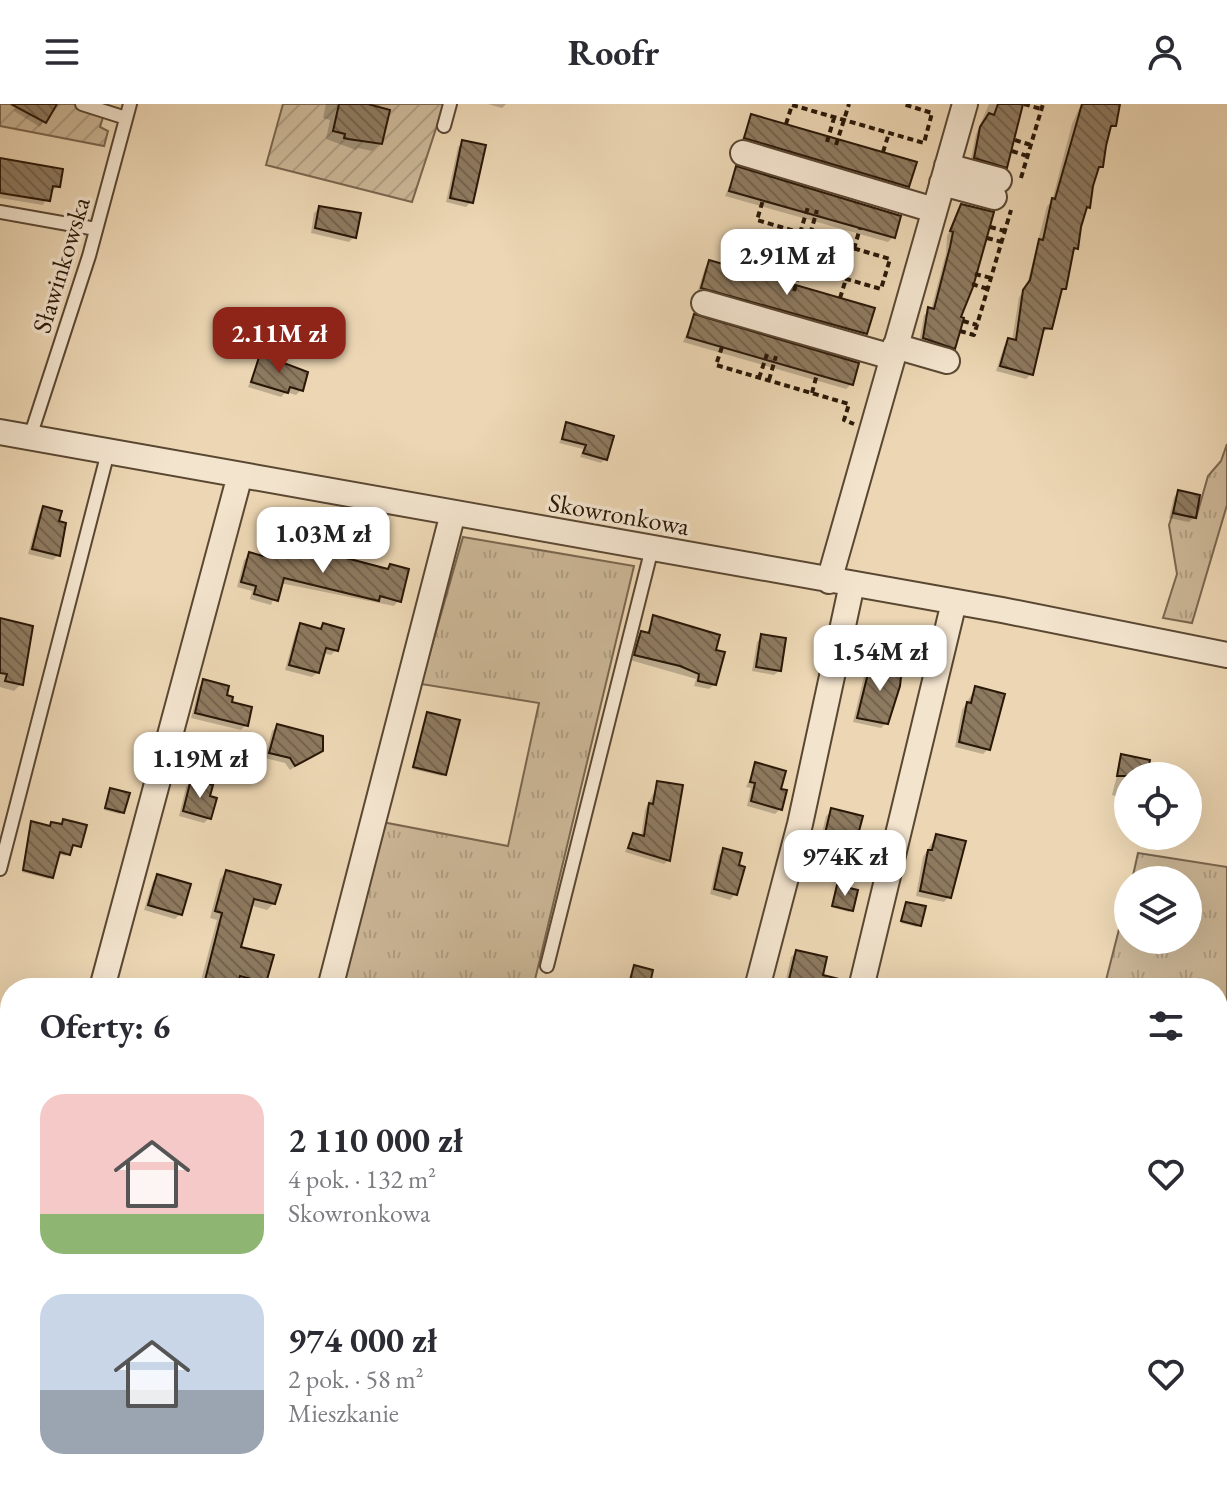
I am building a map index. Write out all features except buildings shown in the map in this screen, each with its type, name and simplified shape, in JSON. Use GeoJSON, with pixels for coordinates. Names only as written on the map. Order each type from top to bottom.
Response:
{"type":"FeatureCollection","features":[{"type":"Feature","properties":{"kind":"street"},"geometry":{"type":"LineString","coordinates":[[760,978],[800,824],[840,582],[894,352],[965,104]]}},
{"type":"Feature","properties":{"kind":"street"},"geometry":{"type":"LineString","coordinates":[[743,153],[934,210]]}},
{"type":"Feature","properties":{"kind":"street"},"geometry":{"type":"LineString","coordinates":[[944,174],[1006,191]]}},
{"type":"Feature","properties":{"kind":"street"},"geometry":{"type":"LineString","coordinates":[[704,303],[894,352],[947,361]]}},
{"type":"Feature","properties":{"kind":"street","name":"Skowronkowa"},"geometry":{"type":"LineString","coordinates":[[0,432],[954,602],[1227,655]]}},
{"type":"Feature","properties":{"kind":"street"},"geometry":{"type":"LineString","coordinates":[[105,978],[240,475]]}},
{"type":"Feature","properties":{"kind":"street"},"geometry":{"type":"LineString","coordinates":[[333,978],[453,513]]}},
{"type":"Feature","properties":{"kind":"street"},"geometry":{"type":"LineString","coordinates":[[863,978],[954,602]]}},
{"type":"Feature","properties":{"kind":"lane"},"geometry":{"type":"LineString","coordinates":[[82,104],[126,118]]}},
{"type":"Feature","properties":{"kind":"lane","name":"Sławinkowska"},"geometry":{"type":"LineString","coordinates":[[30,437],[96,229],[130,104]]}},
{"type":"Feature","properties":{"kind":"lane"},"geometry":{"type":"LineString","coordinates":[[444,126],[450,104]]}},
{"type":"Feature","properties":{"kind":"lane"},"geometry":{"type":"LineString","coordinates":[[0,212],[96,229]]}},
{"type":"Feature","properties":{"kind":"lane"},"geometry":{"type":"LineString","coordinates":[[0,869],[108,452]]}},
{"type":"Feature","properties":{"kind":"lane"},"geometry":{"type":"LineString","coordinates":[[547,966],[652,548]]}},
{"type":"Feature","properties":{"kind":"path"},"geometry":{"type":"LineString","coordinates":[[836,145],[849,104]]}},
{"type":"Feature","properties":{"kind":"path"},"geometry":{"type":"LineString","coordinates":[[786,124],[792,105],[924,143],[932,113],[903,104]]}},
{"type":"Feature","properties":{"kind":"path"},"geometry":{"type":"LineString","coordinates":[[960,331],[974,335],[1005,231],[1006,191],[1027,156],[1042,106],[1024,104]]}},
{"type":"Feature","properties":{"kind":"path"},"geometry":{"type":"LineString","coordinates":[[827,142],[834,117]]}},
{"type":"Feature","properties":{"kind":"path"},"geometry":{"type":"LineString","coordinates":[[883,152],[889,133]]}},
{"type":"Feature","properties":{"kind":"path"},"geometry":{"type":"LineString","coordinates":[[1015,140],[1031,145]]}},
{"type":"Feature","properties":{"kind":"path"},"geometry":{"type":"LineString","coordinates":[[1012,151],[1027,156]]}},
{"type":"Feature","properties":{"kind":"path"},"geometry":{"type":"LineString","coordinates":[[743,270],[749,251],[881,289],[890,259],[757,220],[763,200]]}},
{"type":"Feature","properties":{"kind":"path"},"geometry":{"type":"LineString","coordinates":[[800,233],[808,207]]}},
{"type":"Feature","properties":{"kind":"path"},"geometry":{"type":"LineString","coordinates":[[794,291],[817,210]]}},
{"type":"Feature","properties":{"kind":"path"},"geometry":{"type":"LineString","coordinates":[[990,227],[1005,231]]}},
{"type":"Feature","properties":{"kind":"path"},"geometry":{"type":"LineString","coordinates":[[854,249],[860,228]]}},
{"type":"Feature","properties":{"kind":"path"},"geometry":{"type":"LineString","coordinates":[[987,238],[1002,242]]}},
{"type":"Feature","properties":{"kind":"path"},"geometry":{"type":"LineString","coordinates":[[786,289],[793,264]]}},
{"type":"Feature","properties":{"kind":"path"},"geometry":{"type":"LineString","coordinates":[[975,274],[991,278]]}},
{"type":"Feature","properties":{"kind":"path"},"geometry":{"type":"LineString","coordinates":[[840,298],[846,279]]}},
{"type":"Feature","properties":{"kind":"path"},"geometry":{"type":"LineString","coordinates":[[972,284],[988,289]]}},
{"type":"Feature","properties":{"kind":"path"},"geometry":{"type":"LineString","coordinates":[[963,321],[977,325]]}},
{"type":"Feature","properties":{"kind":"path"},"geometry":{"type":"LineString","coordinates":[[722,347],[716,365],[849,404],[844,420]]}},
{"type":"Feature","properties":{"kind":"path"},"geometry":{"type":"LineString","coordinates":[[759,378],[767,354]]}},
{"type":"Feature","properties":{"kind":"path"},"geometry":{"type":"LineString","coordinates":[[769,380],[776,356]]}},
{"type":"Feature","properties":{"kind":"path"},"geometry":{"type":"LineString","coordinates":[[812,393],[817,374]]}},
{"type":"Feature","properties":{"kind":"green space"},"geometry":{"type":"Polygon","coordinates":[[[0,104],[107,104],[100,127],[108,131],[104,146],[0,126],[0,104]]]}},
{"type":"Feature","properties":{"kind":"green space"},"geometry":{"type":"Polygon","coordinates":[[[283,104],[444,104],[412,202],[266,165],[283,104]]]}},
{"type":"Feature","properties":{"kind":"green space"},"geometry":{"type":"Polygon","coordinates":[[[1227,444],[1227,505],[1192,623],[1163,618],[1177,574],[1169,525],[1173,513],[1196,518],[1208,476],[1221,461],[1227,444]]]}},
{"type":"Feature","properties":{"kind":"green space"},"geometry":{"type":"Polygon","coordinates":[[[463,537],[634,566],[535,978],[340,978],[382,822],[508,846],[539,703],[421,684],[463,537]]]}},
{"type":"Feature","properties":{"kind":"green space"},"geometry":{"type":"Polygon","coordinates":[[[1138,853],[1227,867],[1227,978],[1107,978],[1114,949],[1114,954],[1202,954],[1202,866],[1135,866],[1138,853]]]}}]}
